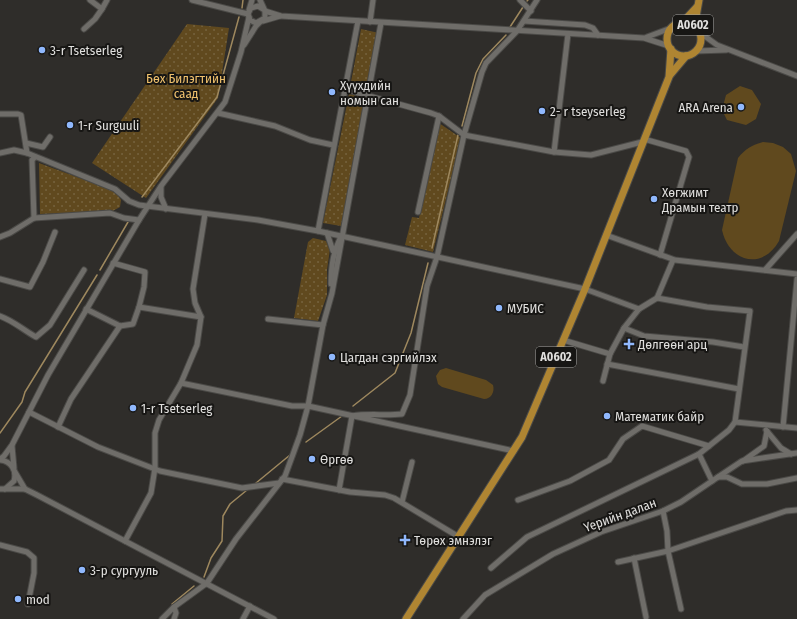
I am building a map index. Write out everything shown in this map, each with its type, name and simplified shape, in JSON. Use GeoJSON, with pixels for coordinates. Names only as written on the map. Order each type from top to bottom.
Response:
{"type":"FeatureCollection","features":[{"type":"Feature","properties":{"kind":"highway","name":"A0602"},"geometry":{"type":"LineString","coordinates":[[669,76],[670,48],[668,37],[672,28],[682,23],[699,2]]}},
{"type":"Feature","properties":{"kind":"highway","name":"A0602"},"geometry":{"type":"LineString","coordinates":[[406,619],[522,437],[585,289],[669,76],[686,56],[696,51],[701,42],[698,30],[699,2]]}},
{"type":"Feature","properties":{"kind":"highway","name":"A0602"},"geometry":{"type":"LineString","coordinates":[[682,23],[687,23],[698,30]]}},
{"type":"Feature","properties":{"kind":"highway","name":"A0602"},"geometry":{"type":"LineString","coordinates":[[670,48],[675,53],[686,56]]}},
{"type":"Feature","properties":{"kind":"street"},"geometry":{"type":"LineString","coordinates":[[90,0],[102,9]]}},
{"type":"Feature","properties":{"kind":"street"},"geometry":{"type":"LineString","coordinates":[[84,29],[95,19],[107,0]]}},
{"type":"Feature","properties":{"kind":"street"},"geometry":{"type":"LineString","coordinates":[[192,0],[249,14],[253,22],[261,22],[281,16]]}},
{"type":"Feature","properties":{"kind":"street"},"geometry":{"type":"LineString","coordinates":[[25,489],[14,470],[7,462],[0,460],[12,445],[86,309],[139,220],[161,186],[225,102],[231,88],[241,52],[252,0]]}},
{"type":"Feature","properties":{"kind":"street"},"geometry":{"type":"LineString","coordinates":[[241,52],[250,34],[261,22],[264,10],[260,0]]}},
{"type":"Feature","properties":{"kind":"street"},"geometry":{"type":"LineString","coordinates":[[370,22],[373,0]]}},
{"type":"Feature","properties":{"kind":"street"},"geometry":{"type":"LineString","coordinates":[[520,0],[531,11]]}},
{"type":"Feature","properties":{"kind":"street"},"geometry":{"type":"LineString","coordinates":[[352,416],[367,414],[385,416],[402,414],[410,395],[427,286],[437,257],[464,135],[486,63],[517,31],[537,0]]}},
{"type":"Feature","properties":{"kind":"street"},"geometry":{"type":"LineString","coordinates":[[249,14],[258,6],[264,10],[281,16],[644,38],[670,48]]}},
{"type":"Feature","properties":{"kind":"street"},"geometry":{"type":"LineString","coordinates":[[318,230],[333,145],[358,21]]}},
{"type":"Feature","properties":{"kind":"street"},"geometry":{"type":"LineString","coordinates":[[524,21],[585,25],[594,28],[598,35]]}},
{"type":"Feature","properties":{"kind":"street"},"geometry":{"type":"LineString","coordinates":[[162,619],[174,607],[207,583],[236,539],[281,481],[295,452],[308,406],[323,325],[332,293],[341,245],[341,236],[381,23]]}},
{"type":"Feature","properties":{"kind":"street"},"geometry":{"type":"LineString","coordinates":[[644,38],[672,28]]}},
{"type":"Feature","properties":{"kind":"street"},"geometry":{"type":"LineString","coordinates":[[698,30],[710,41],[731,51],[797,76]]}},
{"type":"Feature","properties":{"kind":"street"},"geometry":{"type":"LineString","coordinates":[[554,152],[568,34]]}},
{"type":"Feature","properties":{"kind":"street"},"geometry":{"type":"LineString","coordinates":[[696,51],[731,51]]}},
{"type":"Feature","properties":{"kind":"street"},"geometry":{"type":"LineString","coordinates":[[344,89],[439,116],[464,135],[554,152],[591,155],[643,141],[686,151],[690,157],[660,255]]}},
{"type":"Feature","properties":{"kind":"street"},"geometry":{"type":"LineString","coordinates":[[218,112],[275,126],[310,140],[333,145]]}},
{"type":"Feature","properties":{"kind":"street"},"geometry":{"type":"LineString","coordinates":[[0,114],[18,114],[21,116],[27,153]]}},
{"type":"Feature","properties":{"kind":"street"},"geometry":{"type":"LineString","coordinates":[[418,212],[439,116]]}},
{"type":"Feature","properties":{"kind":"street"},"geometry":{"type":"LineString","coordinates":[[26,143],[43,147],[50,137]]}},
{"type":"Feature","properties":{"kind":"street"},"geometry":{"type":"LineString","coordinates":[[0,153],[14,150],[27,153],[115,189],[129,201],[148,207],[258,220],[318,230],[585,289],[639,308]]}},
{"type":"Feature","properties":{"kind":"street"},"geometry":{"type":"LineString","coordinates":[[34,218],[32,160],[35,157]]}},
{"type":"Feature","properties":{"kind":"street"},"geometry":{"type":"LineString","coordinates":[[161,186],[160,197],[166,209]]}},
{"type":"Feature","properties":{"kind":"street"},"geometry":{"type":"LineString","coordinates":[[0,236],[34,218],[110,213],[124,218],[139,220]]}},
{"type":"Feature","properties":{"kind":"street"},"geometry":{"type":"LineString","coordinates":[[125,541],[151,493],[155,468],[155,433],[159,420],[181,383],[197,344],[201,317],[195,303],[193,289],[205,214]]}},
{"type":"Feature","properties":{"kind":"street"},"geometry":{"type":"LineString","coordinates":[[0,279],[30,287],[43,262],[55,232]]}},
{"type":"Feature","properties":{"kind":"street"},"geometry":{"type":"LineString","coordinates":[[328,233],[333,251]]}},
{"type":"Feature","properties":{"kind":"street"},"geometry":{"type":"LineString","coordinates":[[765,270],[797,234]]}},
{"type":"Feature","properties":{"kind":"street"},"geometry":{"type":"LineString","coordinates":[[606,235],[673,260],[797,274]]}},
{"type":"Feature","properties":{"kind":"street"},"geometry":{"type":"LineString","coordinates":[[332,293],[331,268],[333,251],[341,236]]}},
{"type":"Feature","properties":{"kind":"street"},"geometry":{"type":"LineString","coordinates":[[603,381],[610,354],[624,328],[639,308],[657,298],[673,260]]}},
{"type":"Feature","properties":{"kind":"street"},"geometry":{"type":"LineString","coordinates":[[86,309],[120,326],[133,324],[144,287],[145,272],[113,263]]}},
{"type":"Feature","properties":{"kind":"street"},"geometry":{"type":"LineString","coordinates":[[0,316],[11,320],[21,329],[36,337],[50,325],[84,270]]}},
{"type":"Feature","properties":{"kind":"street"},"geometry":{"type":"LineString","coordinates":[[783,427],[797,279]]}},
{"type":"Feature","properties":{"kind":"street"},"geometry":{"type":"LineString","coordinates":[[491,568],[527,537],[699,454],[729,430],[735,422],[750,311],[714,308],[657,298]]}},
{"type":"Feature","properties":{"kind":"street"},"geometry":{"type":"LineString","coordinates":[[139,307],[201,317]]}},
{"type":"Feature","properties":{"kind":"street"},"geometry":{"type":"LineString","coordinates":[[268,319],[323,325]]}},
{"type":"Feature","properties":{"kind":"street"},"geometry":{"type":"LineString","coordinates":[[58,427],[71,399],[120,326]]}},
{"type":"Feature","properties":{"kind":"street"},"geometry":{"type":"LineString","coordinates":[[624,328],[644,336],[713,342],[744,347]]}},
{"type":"Feature","properties":{"kind":"street"},"geometry":{"type":"LineString","coordinates":[[563,340],[610,354]]}},
{"type":"Feature","properties":{"kind":"street"},"geometry":{"type":"LineString","coordinates":[[607,364],[739,389]]}},
{"type":"Feature","properties":{"kind":"street"},"geometry":{"type":"LineString","coordinates":[[181,383],[258,400],[292,406],[308,406],[514,451]]}},
{"type":"Feature","properties":{"kind":"street"},"geometry":{"type":"LineString","coordinates":[[29,412],[98,447],[160,471],[242,488],[281,481],[385,495],[402,502],[459,537]]}},
{"type":"Feature","properties":{"kind":"street"},"geometry":{"type":"LineString","coordinates":[[339,490],[352,416]]}},
{"type":"Feature","properties":{"kind":"street"},"geometry":{"type":"LineString","coordinates":[[735,422],[797,428]]}},
{"type":"Feature","properties":{"kind":"street"},"geometry":{"type":"LineString","coordinates":[[763,425],[781,448],[791,454]]}},
{"type":"Feature","properties":{"kind":"street"},"geometry":{"type":"LineString","coordinates":[[518,500],[570,481],[609,460],[623,439],[642,426],[709,446]]}},
{"type":"Feature","properties":{"kind":"street","name":"Үерийн далан"},"geometry":{"type":"LineString","coordinates":[[463,619],[485,595],[553,554],[602,532],[663,511],[681,502],[764,446],[767,431]]}},
{"type":"Feature","properties":{"kind":"street"},"geometry":{"type":"LineString","coordinates":[[2,489],[14,481],[12,445]]}},
{"type":"Feature","properties":{"kind":"street"},"geometry":{"type":"LineString","coordinates":[[742,461],[797,453]]}},
{"type":"Feature","properties":{"kind":"street"},"geometry":{"type":"LineString","coordinates":[[699,454],[712,481]]}},
{"type":"Feature","properties":{"kind":"street"},"geometry":{"type":"LineString","coordinates":[[402,502],[412,462]]}},
{"type":"Feature","properties":{"kind":"street"},"geometry":{"type":"LineString","coordinates":[[718,477],[727,477],[742,484],[767,484],[797,478]]}},
{"type":"Feature","properties":{"kind":"street"},"geometry":{"type":"LineString","coordinates":[[2,489],[25,489],[274,619]]}},
{"type":"Feature","properties":{"kind":"street"},"geometry":{"type":"LineString","coordinates":[[618,562],[668,551],[786,510],[797,510]]}},
{"type":"Feature","properties":{"kind":"street"},"geometry":{"type":"LineString","coordinates":[[663,511],[667,531],[668,551],[681,609]]}},
{"type":"Feature","properties":{"kind":"street"},"geometry":{"type":"LineString","coordinates":[[0,544],[27,552],[34,558],[34,573],[28,604]]}},
{"type":"Feature","properties":{"kind":"street"},"geometry":{"type":"LineString","coordinates":[[634,558],[646,617]]}},
{"type":"Feature","properties":{"kind":"street"},"geometry":{"type":"LineString","coordinates":[[243,619],[250,606]]}},
{"type":"Feature","properties":{"kind":"street"},"geometry":{"type":"LineString","coordinates":[[174,607],[176,613],[174,619]]}},
{"type":"Feature","properties":{"kind":"green space","name":"Бөх Билэгтийн саад"},"geometry":{"type":"Polygon","coordinates":[[[187,24],[229,28],[218,98],[146,198],[92,163],[187,24]]]}},
{"type":"Feature","properties":{"kind":"green space"},"geometry":{"type":"Polygon","coordinates":[[[361,29],[379,33],[369,90],[350,87],[361,29]]]}},
{"type":"Feature","properties":{"kind":"green space","name":"ARA Arena"},"geometry":{"type":"Polygon","coordinates":[[[740,86],[752,90],[761,104],[756,119],[746,125],[727,120],[722,110],[726,95],[740,86]]]}},
{"type":"Feature","properties":{"kind":"green space"},"geometry":{"type":"Polygon","coordinates":[[[349,94],[367,98],[341,226],[323,223],[349,94]]]}},
{"type":"Feature","properties":{"kind":"green space"},"geometry":{"type":"Polygon","coordinates":[[[439,123],[461,138],[433,252],[405,245],[412,217],[419,218],[439,123]]]}},
{"type":"Feature","properties":{"kind":"green space"},"geometry":{"type":"Polygon","coordinates":[[[763,142],[773,143],[783,147],[791,154],[796,171],[779,241],[772,250],[764,256],[755,259],[747,259],[731,249],[722,230],[738,158],[743,152],[755,144],[763,142]]]}},
{"type":"Feature","properties":{"kind":"green space"},"geometry":{"type":"Polygon","coordinates":[[[39,163],[112,190],[114,189],[121,200],[120,207],[109,213],[40,214],[39,163]]]}},
{"type":"Feature","properties":{"kind":"green space"},"geometry":{"type":"Polygon","coordinates":[[[313,238],[326,241],[330,249],[327,270],[327,295],[318,321],[294,318],[308,242],[313,238]]]}},
{"type":"Feature","properties":{"kind":"green space"},"geometry":{"type":"Polygon","coordinates":[[[446,368],[486,380],[493,385],[492,395],[489,398],[484,399],[442,387],[438,384],[436,376],[440,370],[446,368]]]}},
{"type":"Feature","properties":{"kind":"waterway"},"geometry":{"type":"LineString","coordinates":[[242,8],[243,0]]}},
{"type":"Feature","properties":{"kind":"waterway"},"geometry":{"type":"LineString","coordinates":[[510,27],[523,7]]}},
{"type":"Feature","properties":{"kind":"waterway"},"geometry":{"type":"LineString","coordinates":[[142,197],[217,97],[239,17]]}},
{"type":"Feature","properties":{"kind":"waterway"},"geometry":{"type":"LineString","coordinates":[[462,126],[476,73],[483,59],[506,35]]}},
{"type":"Feature","properties":{"kind":"waterway"},"geometry":{"type":"LineString","coordinates":[[432,248],[458,135]]}},
{"type":"Feature","properties":{"kind":"waterway"},"geometry":{"type":"LineString","coordinates":[[100,270],[128,222]]}},
{"type":"Feature","properties":{"kind":"waterway"},"geometry":{"type":"LineString","coordinates":[[353,406],[395,373],[411,333],[428,263]]}},
{"type":"Feature","properties":{"kind":"waterway"},"geometry":{"type":"LineString","coordinates":[[0,433],[22,402],[25,392],[97,275]]}},
{"type":"Feature","properties":{"kind":"waterway"},"geometry":{"type":"LineString","coordinates":[[306,442],[342,416]]}},
{"type":"Feature","properties":{"kind":"waterway"},"geometry":{"type":"LineString","coordinates":[[256,483],[290,455]]}},
{"type":"Feature","properties":{"kind":"waterway"},"geometry":{"type":"LineString","coordinates":[[204,577],[211,558],[222,541],[223,516],[230,504],[247,490]]}},
{"type":"Feature","properties":{"kind":"waterway"},"geometry":{"type":"LineString","coordinates":[[172,604],[194,586]]}},
{"type":"Feature","properties":{"kind":"place","name":"3-r Tsetserleg"},"geometry":{"type":"Point","coordinates":[42,50]}},
{"type":"Feature","properties":{"kind":"place","name":"Хүүхдийн номын сан"},"geometry":{"type":"Point","coordinates":[332,92]}},
{"type":"Feature","properties":{"kind":"place","name":"ARA Arena"},"geometry":{"type":"Point","coordinates":[741,107]}},
{"type":"Feature","properties":{"kind":"place","name":"2- r tseyserleg"},"geometry":{"type":"Point","coordinates":[542,111]}},
{"type":"Feature","properties":{"kind":"place","name":"1-r Surguuli"},"geometry":{"type":"Point","coordinates":[70,125]}},
{"type":"Feature","properties":{"kind":"place","name":"Хөгжимт Драмын театр"},"geometry":{"type":"Point","coordinates":[654,199]}},
{"type":"Feature","properties":{"kind":"place","name":"МУБИС"},"geometry":{"type":"Point","coordinates":[499,308]}},
{"type":"Feature","properties":{"kind":"place","name":"Дөлгөөн арц"},"geometry":{"type":"Point","coordinates":[629,344]}},
{"type":"Feature","properties":{"kind":"place","name":"Цагдан сэргийлэх"},"geometry":{"type":"Point","coordinates":[332,357]}},
{"type":"Feature","properties":{"kind":"place","name":"1-r Tsetserleg"},"geometry":{"type":"Point","coordinates":[133,408]}},
{"type":"Feature","properties":{"kind":"place","name":"Математик байр"},"geometry":{"type":"Point","coordinates":[607,416]}},
{"type":"Feature","properties":{"kind":"place","name":"Өргөө"},"geometry":{"type":"Point","coordinates":[312,459]}},
{"type":"Feature","properties":{"kind":"place","name":"Төрөх эмнэлэг"},"geometry":{"type":"Point","coordinates":[405,540]}},
{"type":"Feature","properties":{"kind":"place","name":"3-р сургууль"},"geometry":{"type":"Point","coordinates":[82,570]}},
{"type":"Feature","properties":{"kind":"place","name":"mod"},"geometry":{"type":"Point","coordinates":[18,599]}}]}
